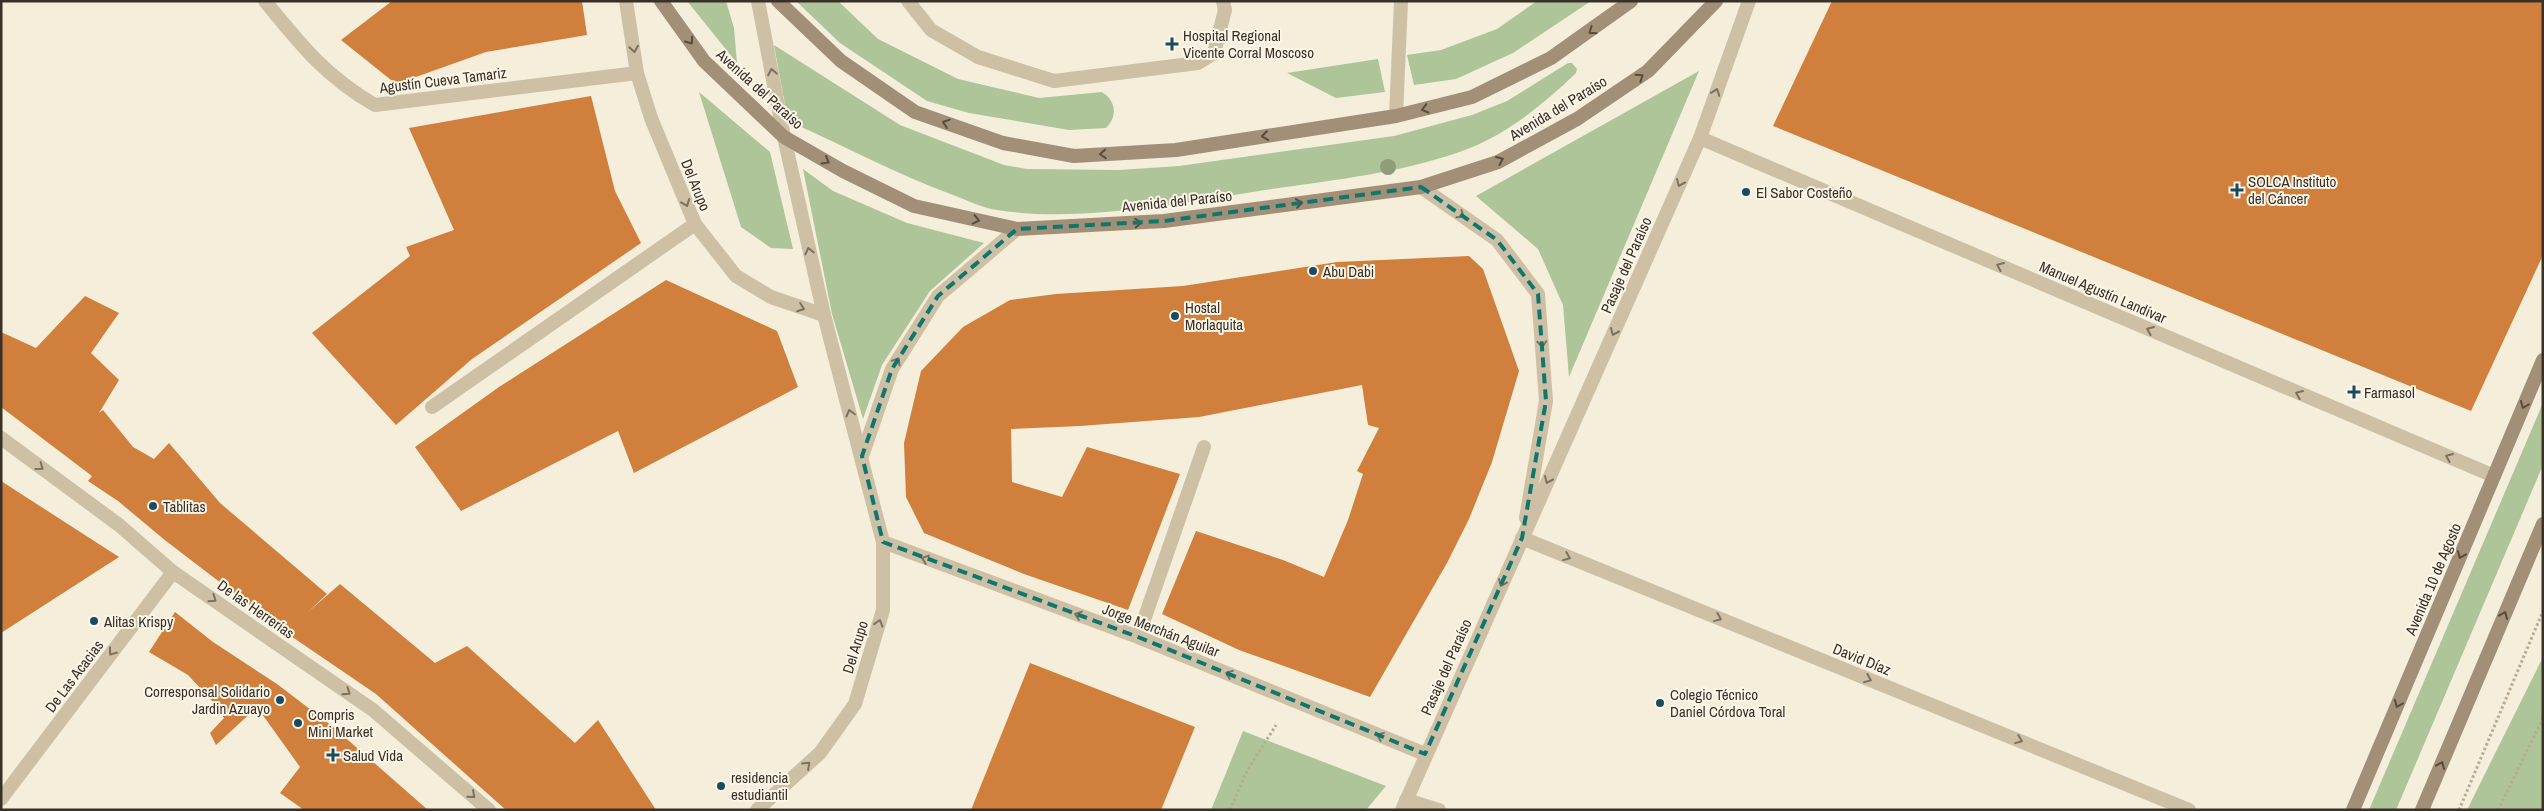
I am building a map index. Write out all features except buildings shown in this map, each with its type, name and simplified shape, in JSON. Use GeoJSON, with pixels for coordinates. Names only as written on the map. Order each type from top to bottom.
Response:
{"type":"FeatureCollection","features":[{"type":"Feature","properties":{"kind":"main road","name":"Avenida del Paraíso"},"geometry":{"type":"LineString","coordinates":[[661,1],[704,61],[784,137],[843,171],[914,206],[1017,230],[1164,221],[1421,187],[1498,162],[1577,119],[1648,72],[1716,1]]}},
{"type":"Feature","properties":{"kind":"main road"},"geometry":{"type":"LineString","coordinates":[[778,1],[841,61],[915,112],[1003,143],[1074,156],[1176,150],[1396,116],[1472,97],[1551,58],[1631,1]]}},
{"type":"Feature","properties":{"kind":"main road","name":"Avenida 10 de Agosto"},"geometry":{"type":"LineString","coordinates":[[2353,810],[2543,360]]}},
{"type":"Feature","properties":{"kind":"main road"},"geometry":{"type":"LineString","coordinates":[[2422,810],[2543,524]]}},
{"type":"Feature","properties":{"kind":"street","name":"Agustín Cueva Tamariz"},"geometry":{"type":"LineString","coordinates":[[265,1],[311,57],[350,91],[375,105],[637,73]]}},
{"type":"Feature","properties":{"kind":"street","name":"Del Arupo"},"geometry":{"type":"LineString","coordinates":[[626,1],[637,73],[651,118],[695,224],[736,276],[771,297],[824,316]]}},
{"type":"Feature","properties":{"kind":"street","name":"Del Arupo"},"geometry":{"type":"LineString","coordinates":[[758,1],[784,137],[824,316],[883,542],[883,610],[855,704],[820,753],[758,810]]}},
{"type":"Feature","properties":{"kind":"street"},"geometry":{"type":"LineString","coordinates":[[908,1],[931,30],[978,57],[1054,81],[1198,63],[1214,53],[1225,10],[1223,1]]}},
{"type":"Feature","properties":{"kind":"street"},"geometry":{"type":"LineString","coordinates":[[1396,116],[1401,1]]}},
{"type":"Feature","properties":{"kind":"street","name":"Pasaje del Paraíso"},"geometry":{"type":"LineString","coordinates":[[1404,805],[1700,138],[1749,1]]}},
{"type":"Feature","properties":{"kind":"street","name":"Manuel Agustín Landívar"},"geometry":{"type":"LineString","coordinates":[[1700,138],[2494,476]]}},
{"type":"Feature","properties":{"kind":"street","name":"Pasaje del Paraíso"},"geometry":{"type":"LineString","coordinates":[[1421,187],[1497,240],[1538,294],[1546,401],[1522,538]]}},
{"type":"Feature","properties":{"kind":"street"},"geometry":{"type":"LineString","coordinates":[[432,407],[695,224]]}},
{"type":"Feature","properties":{"kind":"street"},"geometry":{"type":"LineString","coordinates":[[862,456],[892,369],[938,296],[1017,230]]}},
{"type":"Feature","properties":{"kind":"street","name":"De las Herrerías"},"geometry":{"type":"LineString","coordinates":[[1,438],[119,525],[173,572],[373,710],[489,810]]}},
{"type":"Feature","properties":{"kind":"street"},"geometry":{"type":"LineString","coordinates":[[1138,637],[1204,447]]}},
{"type":"Feature","properties":{"kind":"street","name":"David Díaz"},"geometry":{"type":"LineString","coordinates":[[1522,538],[2189,810]]}},
{"type":"Feature","properties":{"kind":"street","name":"Jorge Merchán Aguilar"},"geometry":{"type":"LineString","coordinates":[[883,542],[1138,637],[1425,754]]}},
{"type":"Feature","properties":{"kind":"street","name":"De Las Acacias"},"geometry":{"type":"LineString","coordinates":[[1,799],[173,572]]}},
{"type":"Feature","properties":{"kind":"street"},"geometry":{"type":"LineString","coordinates":[[1404,805],[1439,810]]}},
{"type":"Feature","properties":{"kind":"path"},"geometry":{"type":"LineString","coordinates":[[2459,810],[2543,611]]}},
{"type":"Feature","properties":{"kind":"path"},"geometry":{"type":"LineString","coordinates":[[1230,810],[1247,771],[1293,700]]}},
{"type":"Feature","properties":{"kind":"path"},"geometry":{"type":"LineString","coordinates":[[2498,810],[2543,718]]}},
{"type":"Feature","properties":{"kind":"highlighted area"},"geometry":{"type":"Polygon","coordinates":[[[1421,187],[1497,240],[1538,294],[1546,401],[1522,538],[1425,754],[1138,637],[883,542],[862,456],[892,369],[938,296],[1017,229],[1164,221],[1421,187]]]}},
{"type":"Feature","properties":{"kind":"green space"},"geometry":{"type":"Polygon","coordinates":[[[687,1],[726,1],[734,28],[737,63],[687,1]]]}},
{"type":"Feature","properties":{"kind":"green space"},"geometry":{"type":"Polygon","coordinates":[[[796,1],[838,1],[878,39],[958,79],[1039,98],[1102,92],[1113,104],[1114,114],[1106,128],[1069,130],[969,113],[927,101],[840,43],[796,1]]]}},
{"type":"Feature","properties":{"kind":"green space"},"geometry":{"type":"Polygon","coordinates":[[[1537,1],[1591,1],[1513,53],[1456,79],[1414,85],[1407,55],[1441,50],[1497,29],[1537,1]]]}},
{"type":"Feature","properties":{"kind":"green space"},"geometry":{"type":"Polygon","coordinates":[[[774,45],[900,125],[1004,165],[1027,169],[1119,170],[1179,166],[1394,136],[1472,115],[1507,101],[1568,63],[1572,63],[1577,69],[1576,73],[1552,95],[1513,125],[1485,141],[1445,157],[1395,170],[1343,179],[1131,210],[1062,214],[1029,213],[986,208],[911,178],[788,121],[774,45]]]}},
{"type":"Feature","properties":{"kind":"green space"},"geometry":{"type":"Polygon","coordinates":[[[1378,59],[1385,92],[1336,98],[1287,73],[1378,59]]]}},
{"type":"Feature","properties":{"kind":"green space"},"geometry":{"type":"Polygon","coordinates":[[[1699,71],[1569,377],[1563,305],[1538,249],[1476,196],[1699,71]]]}},
{"type":"Feature","properties":{"kind":"green space"},"geometry":{"type":"Polygon","coordinates":[[[699,92],[770,152],[793,249],[771,248],[741,227],[699,92]]]}},
{"type":"Feature","properties":{"kind":"green space"},"geometry":{"type":"Polygon","coordinates":[[[803,169],[833,191],[907,223],[984,243],[930,291],[882,365],[863,419],[832,314],[803,169]]]}},
{"type":"Feature","properties":{"kind":"green space"},"geometry":{"type":"Polygon","coordinates":[[[2543,403],[2543,465],[2396,810],[2369,810],[2543,403]]]}},
{"type":"Feature","properties":{"kind":"green space"},"geometry":{"type":"Polygon","coordinates":[[[2543,657],[2543,810],[2467,810],[2543,657]]]}},
{"type":"Feature","properties":{"kind":"green space"},"geometry":{"type":"Polygon","coordinates":[[[1243,731],[1386,786],[1366,810],[1211,810],[1243,731]]]}},
{"type":"Feature","properties":{"kind":"place","name":"Hospital Regional Vicente Corral Moscoso"},"geometry":{"type":"Point","coordinates":[1172,44]}},
{"type":"Feature","properties":{"kind":"place","name":"SOLCA Instituto del Cáncer"},"geometry":{"type":"Point","coordinates":[2237,190]}},
{"type":"Feature","properties":{"kind":"place","name":"El Sabor Costeño"},"geometry":{"type":"Point","coordinates":[1746,192]}},
{"type":"Feature","properties":{"kind":"place","name":"Abu Dabi"},"geometry":{"type":"Point","coordinates":[1313,271]}},
{"type":"Feature","properties":{"kind":"place","name":"Hostal Morlaquita"},"geometry":{"type":"Point","coordinates":[1175,316]}},
{"type":"Feature","properties":{"kind":"place","name":"Farmasol"},"geometry":{"type":"Point","coordinates":[2354,392]}},
{"type":"Feature","properties":{"kind":"place","name":"Tablitas"},"geometry":{"type":"Point","coordinates":[153,506]}},
{"type":"Feature","properties":{"kind":"place","name":"Alitas Krispy"},"geometry":{"type":"Point","coordinates":[94,621]}},
{"type":"Feature","properties":{"kind":"place","name":"Corresponsal Solidario Jardin Azuayo"},"geometry":{"type":"Point","coordinates":[280,700]}},
{"type":"Feature","properties":{"kind":"place","name":"Colegio Técnico Daniel Córdova Toral"},"geometry":{"type":"Point","coordinates":[1660,703]}},
{"type":"Feature","properties":{"kind":"place","name":"Compris Mini Market"},"geometry":{"type":"Point","coordinates":[298,723]}},
{"type":"Feature","properties":{"kind":"place","name":"Salud Vida"},"geometry":{"type":"Point","coordinates":[333,755]}},
{"type":"Feature","properties":{"kind":"place","name":"residencia estudiantil"},"geometry":{"type":"Point","coordinates":[721,786]}}]}
